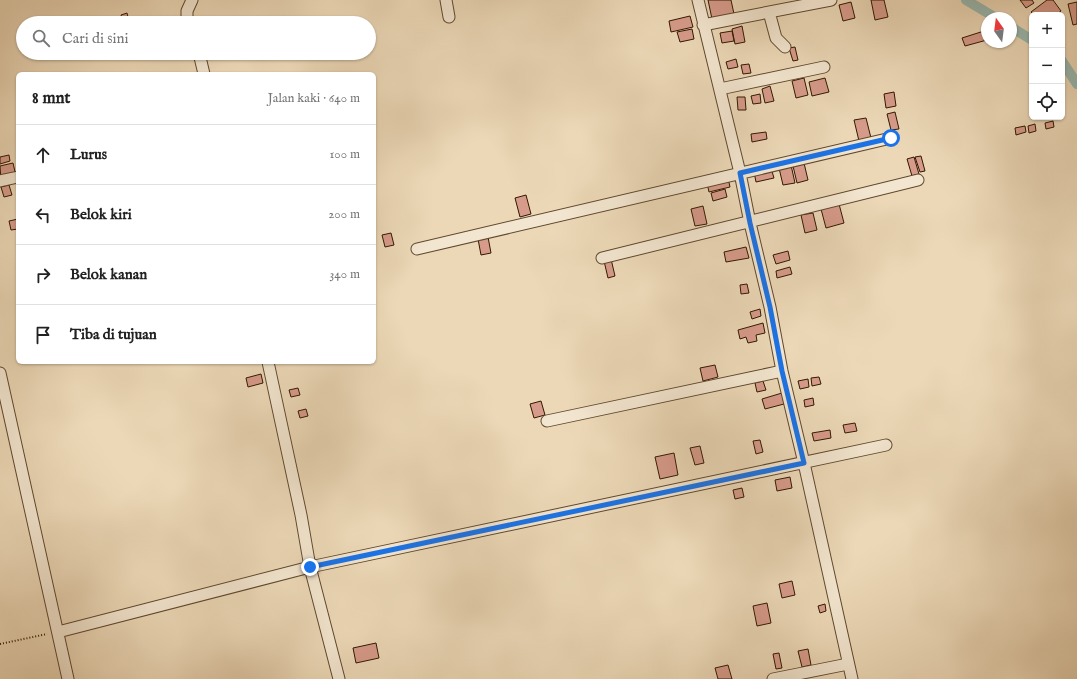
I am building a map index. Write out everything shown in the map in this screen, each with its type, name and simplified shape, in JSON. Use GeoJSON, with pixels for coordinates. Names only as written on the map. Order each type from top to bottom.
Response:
{"type":"FeatureCollection","features":[{"type":"Feature","properties":{"kind":"street"},"geometry":{"type":"LineString","coordinates":[[187,16],[187,11],[192,0]]}},
{"type":"Feature","properties":{"kind":"street"},"geometry":{"type":"LineString","coordinates":[[446,0],[449,17]]}},
{"type":"Feature","properties":{"kind":"street"},"geometry":{"type":"LineString","coordinates":[[698,0],[740,173],[770,307],[782,371],[852,679]]}},
{"type":"Feature","properties":{"kind":"street"},"geometry":{"type":"LineString","coordinates":[[703,25],[831,0]]}},
{"type":"Feature","properties":{"kind":"street"},"geometry":{"type":"LineString","coordinates":[[769,12],[776,38],[785,47]]}},
{"type":"Feature","properties":{"kind":"street"},"geometry":{"type":"LineString","coordinates":[[201,60],[204,72]]}},
{"type":"Feature","properties":{"kind":"street"},"geometry":{"type":"LineString","coordinates":[[720,89],[824,67]]}},
{"type":"Feature","properties":{"kind":"street"},"geometry":{"type":"LineString","coordinates":[[417,249],[891,138]]}},
{"type":"Feature","properties":{"kind":"street"},"geometry":{"type":"LineString","coordinates":[[0,181],[16,177]]}},
{"type":"Feature","properties":{"kind":"street"},"geometry":{"type":"LineString","coordinates":[[602,258],[750,223],[918,180]]}},
{"type":"Feature","properties":{"kind":"street"},"geometry":{"type":"LineString","coordinates":[[268,364],[301,515],[310,567],[338,679]]}},
{"type":"Feature","properties":{"kind":"street"},"geometry":{"type":"LineString","coordinates":[[547,421],[782,371]]}},
{"type":"Feature","properties":{"kind":"street"},"geometry":{"type":"LineString","coordinates":[[0,373],[68,679]]}},
{"type":"Feature","properties":{"kind":"street"},"geometry":{"type":"LineString","coordinates":[[58,632],[310,567],[886,445]]}},
{"type":"Feature","properties":{"kind":"street"},"geometry":{"type":"LineString","coordinates":[[773,679],[848,664]]}},
{"type":"Feature","properties":{"kind":"path"},"geometry":{"type":"LineString","coordinates":[[0,644],[58,632]]}},
{"type":"Feature","properties":{"kind":"building"},"geometry":{"type":"Polygon","coordinates":[[[708,0],[731,0],[734,14],[712,19],[708,0]]]}},
{"type":"Feature","properties":{"kind":"building"},"geometry":{"type":"Polygon","coordinates":[[[871,0],[884,0],[888,17],[875,20],[871,0]]]}},
{"type":"Feature","properties":{"kind":"building"},"geometry":{"type":"Polygon","coordinates":[[[1020,0],[1032,0],[1034,3],[1026,8],[1020,0]]]}},
{"type":"Feature","properties":{"kind":"building"},"geometry":{"type":"Polygon","coordinates":[[[1047,0],[1053,0],[1061,11],[1060,12],[1031,12],[1047,0]]]}},
{"type":"Feature","properties":{"kind":"building"},"geometry":{"type":"Polygon","coordinates":[[[851,2],[855,18],[843,21],[839,5],[851,2]]]}},
{"type":"Feature","properties":{"kind":"building"},"geometry":{"type":"Polygon","coordinates":[[[1077,2],[1077,24],[1073,25],[1068,4],[1077,2]]]}},
{"type":"Feature","properties":{"kind":"building"},"geometry":{"type":"Polygon","coordinates":[[[127,13],[128,16],[121,16],[127,13]]]}},
{"type":"Feature","properties":{"kind":"building"},"geometry":{"type":"Polygon","coordinates":[[[690,16],[693,27],[671,32],[669,21],[690,16]]]}},
{"type":"Feature","properties":{"kind":"building"},"geometry":{"type":"Polygon","coordinates":[[[742,26],[745,42],[735,44],[732,29],[742,26]]]}},
{"type":"Feature","properties":{"kind":"building"},"geometry":{"type":"Polygon","coordinates":[[[692,29],[694,39],[680,42],[677,32],[692,29]]]}},
{"type":"Feature","properties":{"kind":"building"},"geometry":{"type":"Polygon","coordinates":[[[732,31],[734,41],[722,43],[720,33],[732,31]]]}},
{"type":"Feature","properties":{"kind":"building"},"geometry":{"type":"Polygon","coordinates":[[[981,32],[981,42],[965,46],[962,38],[981,32]]]}},
{"type":"Feature","properties":{"kind":"building"},"geometry":{"type":"Polygon","coordinates":[[[795,47],[798,60],[793,61],[789,48],[795,47]]]}},
{"type":"Feature","properties":{"kind":"building"},"geometry":{"type":"Polygon","coordinates":[[[736,59],[738,67],[728,69],[726,62],[736,59]]]}},
{"type":"Feature","properties":{"kind":"building"},"geometry":{"type":"Polygon","coordinates":[[[749,64],[751,73],[743,74],[741,65],[749,64]]]}},
{"type":"Feature","properties":{"kind":"building"},"geometry":{"type":"Polygon","coordinates":[[[804,78],[808,95],[796,98],[792,81],[804,78]]]}},
{"type":"Feature","properties":{"kind":"building"},"geometry":{"type":"Polygon","coordinates":[[[825,78],[829,92],[812,96],[809,82],[825,78]]]}},
{"type":"Feature","properties":{"kind":"building"},"geometry":{"type":"Polygon","coordinates":[[[770,86],[774,101],[765,103],[762,89],[770,86]]]}},
{"type":"Feature","properties":{"kind":"building"},"geometry":{"type":"Polygon","coordinates":[[[894,92],[896,106],[886,108],[884,94],[894,92]]]}},
{"type":"Feature","properties":{"kind":"building"},"geometry":{"type":"Polygon","coordinates":[[[760,94],[761,103],[753,104],[751,96],[760,94]]]}},
{"type":"Feature","properties":{"kind":"building"},"geometry":{"type":"Polygon","coordinates":[[[737,97],[745,97],[746,110],[738,110],[737,97]]]}},
{"type":"Feature","properties":{"kind":"building"},"geometry":{"type":"Polygon","coordinates":[[[895,112],[899,129],[891,130],[887,114],[895,112]]]}},
{"type":"Feature","properties":{"kind":"building"},"geometry":{"type":"Polygon","coordinates":[[[866,118],[871,138],[859,141],[854,120],[866,118]]]}},
{"type":"Feature","properties":{"kind":"building"},"geometry":{"type":"Polygon","coordinates":[[[1053,121],[1054,127],[1046,129],[1045,123],[1053,121]]]}},
{"type":"Feature","properties":{"kind":"building"},"geometry":{"type":"Polygon","coordinates":[[[1035,124],[1036,131],[1029,133],[1028,126],[1035,124]]]}},
{"type":"Feature","properties":{"kind":"building"},"geometry":{"type":"Polygon","coordinates":[[[1025,126],[1026,132],[1016,135],[1015,128],[1025,126]]]}},
{"type":"Feature","properties":{"kind":"building"},"geometry":{"type":"Polygon","coordinates":[[[766,132],[767,139],[752,142],[751,134],[766,132]]]}},
{"type":"Feature","properties":{"kind":"building"},"geometry":{"type":"Polygon","coordinates":[[[9,155],[10,161],[0,164],[0,157],[9,155]]]}},
{"type":"Feature","properties":{"kind":"building"},"geometry":{"type":"Polygon","coordinates":[[[921,156],[925,171],[920,172],[915,157],[921,156]]]}},
{"type":"Feature","properties":{"kind":"building"},"geometry":{"type":"Polygon","coordinates":[[[914,157],[919,174],[912,176],[907,159],[914,157]]]}},
{"type":"Feature","properties":{"kind":"building"},"geometry":{"type":"Polygon","coordinates":[[[13,163],[16,176],[1,180],[0,166],[13,163]]]}},
{"type":"Feature","properties":{"kind":"building"},"geometry":{"type":"Polygon","coordinates":[[[804,163],[808,180],[797,183],[793,166],[804,163]]]}},
{"type":"Feature","properties":{"kind":"building"},"geometry":{"type":"Polygon","coordinates":[[[791,165],[795,183],[783,185],[779,168],[791,165]]]}},
{"type":"Feature","properties":{"kind":"building"},"geometry":{"type":"Polygon","coordinates":[[[771,168],[774,178],[756,182],[754,172],[771,168]]]}},
{"type":"Feature","properties":{"kind":"building"},"geometry":{"type":"Polygon","coordinates":[[[728,178],[730,187],[709,192],[707,183],[728,178]]]}},
{"type":"Feature","properties":{"kind":"building"},"geometry":{"type":"Polygon","coordinates":[[[9,185],[12,195],[4,197],[1,187],[9,185]]]}},
{"type":"Feature","properties":{"kind":"building"},"geometry":{"type":"Polygon","coordinates":[[[725,189],[727,197],[713,201],[711,193],[725,189]]]}},
{"type":"Feature","properties":{"kind":"building"},"geometry":{"type":"Polygon","coordinates":[[[526,195],[531,214],[520,217],[515,198],[526,195]]]}},
{"type":"Feature","properties":{"kind":"building"},"geometry":{"type":"Polygon","coordinates":[[[839,204],[844,223],[826,228],[821,209],[839,204]]]}},
{"type":"Feature","properties":{"kind":"building"},"geometry":{"type":"Polygon","coordinates":[[[703,206],[707,224],[695,226],[691,209],[703,206]]]}},
{"type":"Feature","properties":{"kind":"building"},"geometry":{"type":"Polygon","coordinates":[[[813,213],[817,230],[805,233],[801,215],[813,213]]]}},
{"type":"Feature","properties":{"kind":"building"},"geometry":{"type":"Polygon","coordinates":[[[16,219],[16,229],[11,230],[9,221],[16,219]]]}},
{"type":"Feature","properties":{"kind":"building"},"geometry":{"type":"Polygon","coordinates":[[[391,233],[394,245],[385,247],[382,235],[391,233]]]}},
{"type":"Feature","properties":{"kind":"building"},"geometry":{"type":"Polygon","coordinates":[[[488,237],[491,253],[481,255],[478,239],[488,237]]]}},
{"type":"Feature","properties":{"kind":"building"},"geometry":{"type":"Polygon","coordinates":[[[746,247],[749,258],[726,262],[724,252],[746,247]]]}},
{"type":"Feature","properties":{"kind":"building"},"geometry":{"type":"Polygon","coordinates":[[[788,251],[790,260],[776,264],[773,255],[788,251]]]}},
{"type":"Feature","properties":{"kind":"building"},"geometry":{"type":"Polygon","coordinates":[[[611,259],[615,276],[608,278],[604,261],[611,259]]]}},
{"type":"Feature","properties":{"kind":"building"},"geometry":{"type":"Polygon","coordinates":[[[790,267],[792,274],[777,278],[776,271],[790,267]]]}},
{"type":"Feature","properties":{"kind":"building"},"geometry":{"type":"Polygon","coordinates":[[[747,284],[749,293],[741,294],[740,285],[747,284]]]}},
{"type":"Feature","properties":{"kind":"building"},"geometry":{"type":"Polygon","coordinates":[[[760,309],[761,316],[752,319],[750,312],[760,309]]]}},
{"type":"Feature","properties":{"kind":"building"},"geometry":{"type":"Polygon","coordinates":[[[763,323],[765,333],[756,335],[757,341],[748,343],[746,337],[740,339],[738,330],[763,323]]]}},
{"type":"Feature","properties":{"kind":"building"},"geometry":{"type":"Polygon","coordinates":[[[715,365],[718,377],[703,381],[700,368],[715,365]]]}},
{"type":"Feature","properties":{"kind":"building"},"geometry":{"type":"Polygon","coordinates":[[[261,374],[263,383],[248,387],[246,378],[261,374]]]}},
{"type":"Feature","properties":{"kind":"building"},"geometry":{"type":"Polygon","coordinates":[[[819,377],[821,384],[812,386],[811,378],[819,377]]]}},
{"type":"Feature","properties":{"kind":"building"},"geometry":{"type":"Polygon","coordinates":[[[808,379],[809,387],[800,389],[798,381],[808,379]]]}},
{"type":"Feature","properties":{"kind":"building"},"geometry":{"type":"Polygon","coordinates":[[[763,381],[766,390],[757,392],[755,383],[763,381]]]}},
{"type":"Feature","properties":{"kind":"building"},"geometry":{"type":"Polygon","coordinates":[[[298,388],[300,395],[291,397],[289,390],[298,388]]]}},
{"type":"Feature","properties":{"kind":"building"},"geometry":{"type":"Polygon","coordinates":[[[782,393],[784,404],[765,409],[762,399],[782,393]]]}},
{"type":"Feature","properties":{"kind":"building"},"geometry":{"type":"Polygon","coordinates":[[[813,398],[814,405],[805,407],[804,400],[813,398]]]}},
{"type":"Feature","properties":{"kind":"building"},"geometry":{"type":"Polygon","coordinates":[[[541,401],[545,415],[534,418],[530,404],[541,401]]]}},
{"type":"Feature","properties":{"kind":"building"},"geometry":{"type":"Polygon","coordinates":[[[306,409],[308,416],[300,418],[298,411],[306,409]]]}},
{"type":"Feature","properties":{"kind":"building"},"geometry":{"type":"Polygon","coordinates":[[[855,423],[857,431],[845,433],[843,425],[855,423]]]}},
{"type":"Feature","properties":{"kind":"building"},"geometry":{"type":"Polygon","coordinates":[[[830,430],[831,438],[814,441],[812,433],[830,430]]]}},
{"type":"Feature","properties":{"kind":"building"},"geometry":{"type":"Polygon","coordinates":[[[760,440],[763,452],[756,454],[753,441],[760,440]]]}},
{"type":"Feature","properties":{"kind":"building"},"geometry":{"type":"Polygon","coordinates":[[[700,446],[704,463],[695,465],[690,448],[700,446]]]}},
{"type":"Feature","properties":{"kind":"building"},"geometry":{"type":"Polygon","coordinates":[[[674,453],[678,475],[660,479],[655,457],[674,453]]]}},
{"type":"Feature","properties":{"kind":"building"},"geometry":{"type":"Polygon","coordinates":[[[790,477],[792,488],[777,491],[775,480],[790,477]]]}},
{"type":"Feature","properties":{"kind":"building"},"geometry":{"type":"Polygon","coordinates":[[[742,488],[744,497],[735,499],[733,490],[742,488]]]}},
{"type":"Feature","properties":{"kind":"building"},"geometry":{"type":"Polygon","coordinates":[[[792,581],[795,595],[782,598],[779,584],[792,581]]]}},
{"type":"Feature","properties":{"kind":"building"},"geometry":{"type":"Polygon","coordinates":[[[767,603],[771,623],[757,626],[753,606],[767,603]]]}},
{"type":"Feature","properties":{"kind":"building"},"geometry":{"type":"Polygon","coordinates":[[[825,604],[826,611],[820,613],[818,606],[825,604]]]}},
{"type":"Feature","properties":{"kind":"building"},"geometry":{"type":"Polygon","coordinates":[[[376,643],[379,658],[356,663],[353,648],[376,643]]]}},
{"type":"Feature","properties":{"kind":"building"},"geometry":{"type":"Polygon","coordinates":[[[808,649],[811,665],[802,667],[798,651],[808,649]]]}},
{"type":"Feature","properties":{"kind":"building"},"geometry":{"type":"Polygon","coordinates":[[[779,653],[782,668],[776,669],[773,654],[779,653]]]}},
{"type":"Feature","properties":{"kind":"building"},"geometry":{"type":"Polygon","coordinates":[[[728,665],[732,679],[718,679],[715,668],[728,665]]]}},
{"type":"Feature","properties":{"kind":"waterway"},"geometry":{"type":"LineString","coordinates":[[966,0],[986,12]]}},
{"type":"Feature","properties":{"kind":"waterway"},"geometry":{"type":"LineString","coordinates":[[1017,31],[1029,38]]}},
{"type":"Feature","properties":{"kind":"waterway"},"geometry":{"type":"LineString","coordinates":[[1065,66],[1077,84]]}},
{"type":"Feature","properties":{"kind":"route"},"geometry":{"type":"LineString","coordinates":[[310,567],[804,463],[782,371],[770,307],[740,173],[891,138]]}}]}
